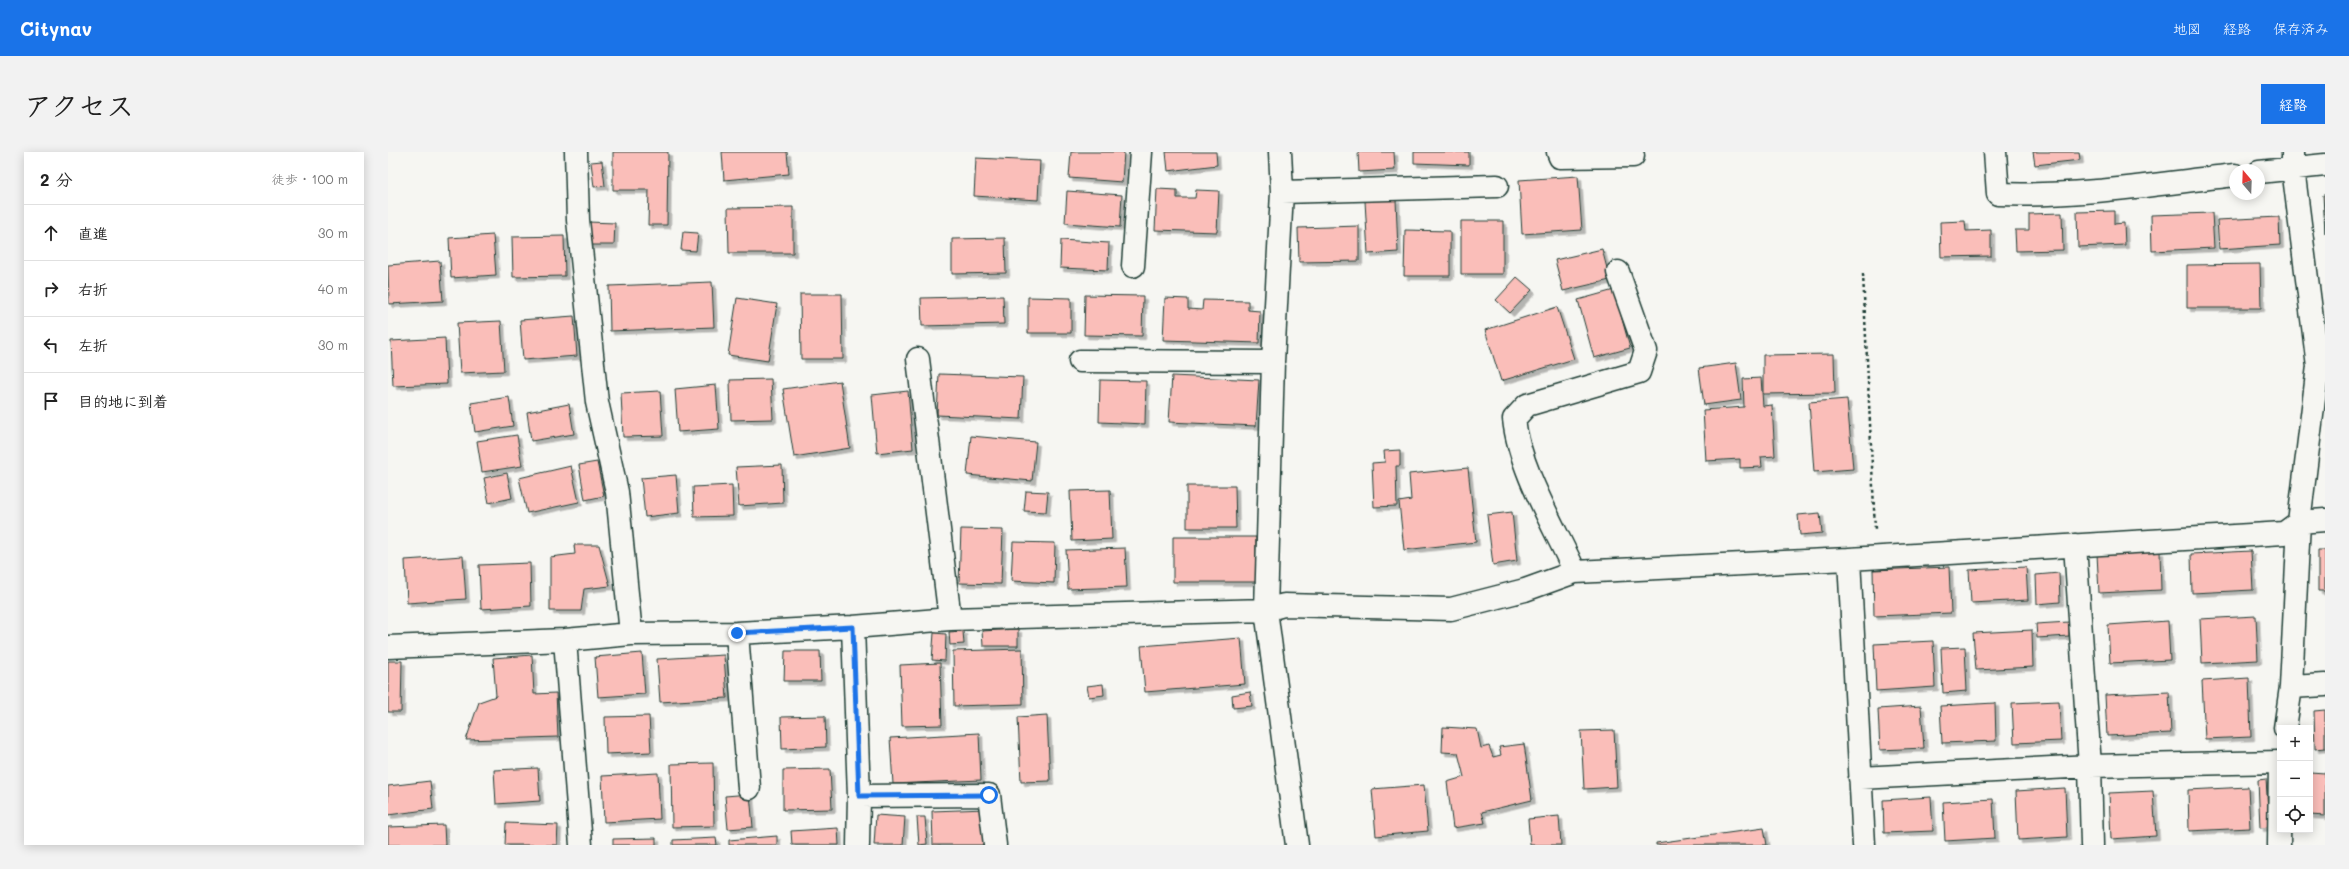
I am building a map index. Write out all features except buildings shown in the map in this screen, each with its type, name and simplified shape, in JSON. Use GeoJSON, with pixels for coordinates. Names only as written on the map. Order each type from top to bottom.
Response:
{"type":"FeatureCollection","features":[{"type":"Feature","properties":{"kind":"street"},"geometry":{"type":"LineString","coordinates":[[576,152],[578,220],[597,402],[617,492],[631,634]]}},
{"type":"Feature","properties":{"kind":"street"},"geometry":{"type":"LineString","coordinates":[[1133,266],[1141,152]]}},
{"type":"Feature","properties":{"kind":"street"},"geometry":{"type":"LineString","coordinates":[[1280,152],[1282,192],[1273,362],[1266,610],[1297,845]]}},
{"type":"Feature","properties":{"kind":"street"},"geometry":{"type":"LineString","coordinates":[[1558,152],[1560,157],[1633,156]]}},
{"type":"Feature","properties":{"kind":"street"},"geometry":{"type":"LineString","coordinates":[[1995,152],[1998,194],[2033,196],[2084,193],[2229,176]]}},
{"type":"Feature","properties":{"kind":"street"},"geometry":{"type":"LineString","coordinates":[[2285,725],[2291,687],[2299,522],[2318,366],[2293,160]]}},
{"type":"Feature","properties":{"kind":"street"},"geometry":{"type":"LineString","coordinates":[[2265,170],[2293,160],[2325,165]]}},
{"type":"Feature","properties":{"kind":"street"},"geometry":{"type":"LineString","coordinates":[[1282,192],[1497,186]]}},
{"type":"Feature","properties":{"kind":"street"},"geometry":{"type":"LineString","coordinates":[[1575,572],[1531,476],[1516,438],[1514,419],[1527,405],[1639,372],[1646,352],[1618,272]]}},
{"type":"Feature","properties":{"kind":"street"},"geometry":{"type":"LineString","coordinates":[[918,359],[950,619]]}},
{"type":"Feature","properties":{"kind":"street"},"geometry":{"type":"LineString","coordinates":[[1080,361],[1273,362]]}},
{"type":"Feature","properties":{"kind":"street"},"geometry":{"type":"LineString","coordinates":[[388,647],[565,640],[631,634],[737,633],[853,627],[950,619],[1266,610],[1284,605],[1451,609],[1525,590],[1575,572],[1849,559],[2284,534],[2299,522],[2325,520]]}},
{"type":"Feature","properties":{"kind":"street"},"geometry":{"type":"LineString","coordinates":[[2075,545],[2090,766],[2092,845]]}},
{"type":"Feature","properties":{"kind":"street"},"geometry":{"type":"LineString","coordinates":[[1849,559],[1864,845]]}},
{"type":"Feature","properties":{"kind":"street"},"geometry":{"type":"LineString","coordinates":[[853,627],[859,796],[858,845]]}},
{"type":"Feature","properties":{"kind":"street"},"geometry":{"type":"LineString","coordinates":[[737,633],[749,788]]}},
{"type":"Feature","properties":{"kind":"street"},"geometry":{"type":"LineString","coordinates":[[565,640],[581,845]]}},
{"type":"Feature","properties":{"kind":"street"},"geometry":{"type":"LineString","coordinates":[[2291,687],[2325,685]]}},
{"type":"Feature","properties":{"kind":"street"},"geometry":{"type":"LineString","coordinates":[[1860,778],[2090,766],[2277,762]]}},
{"type":"Feature","properties":{"kind":"street"},"geometry":{"type":"LineString","coordinates":[[859,796],[989,795],[995,845]]}},
{"type":"Feature","properties":{"kind":"street"},"geometry":{"type":"LineString","coordinates":[[2279,845],[2280,797]]}},
{"type":"Feature","properties":{"kind":"path"},"geometry":{"type":"LineString","coordinates":[[1863,274],[1876,557]]}},
{"type":"Feature","properties":{"kind":"route"},"geometry":{"type":"LineString","coordinates":[[737,633],[853,627],[859,796],[989,795]]}}]}
